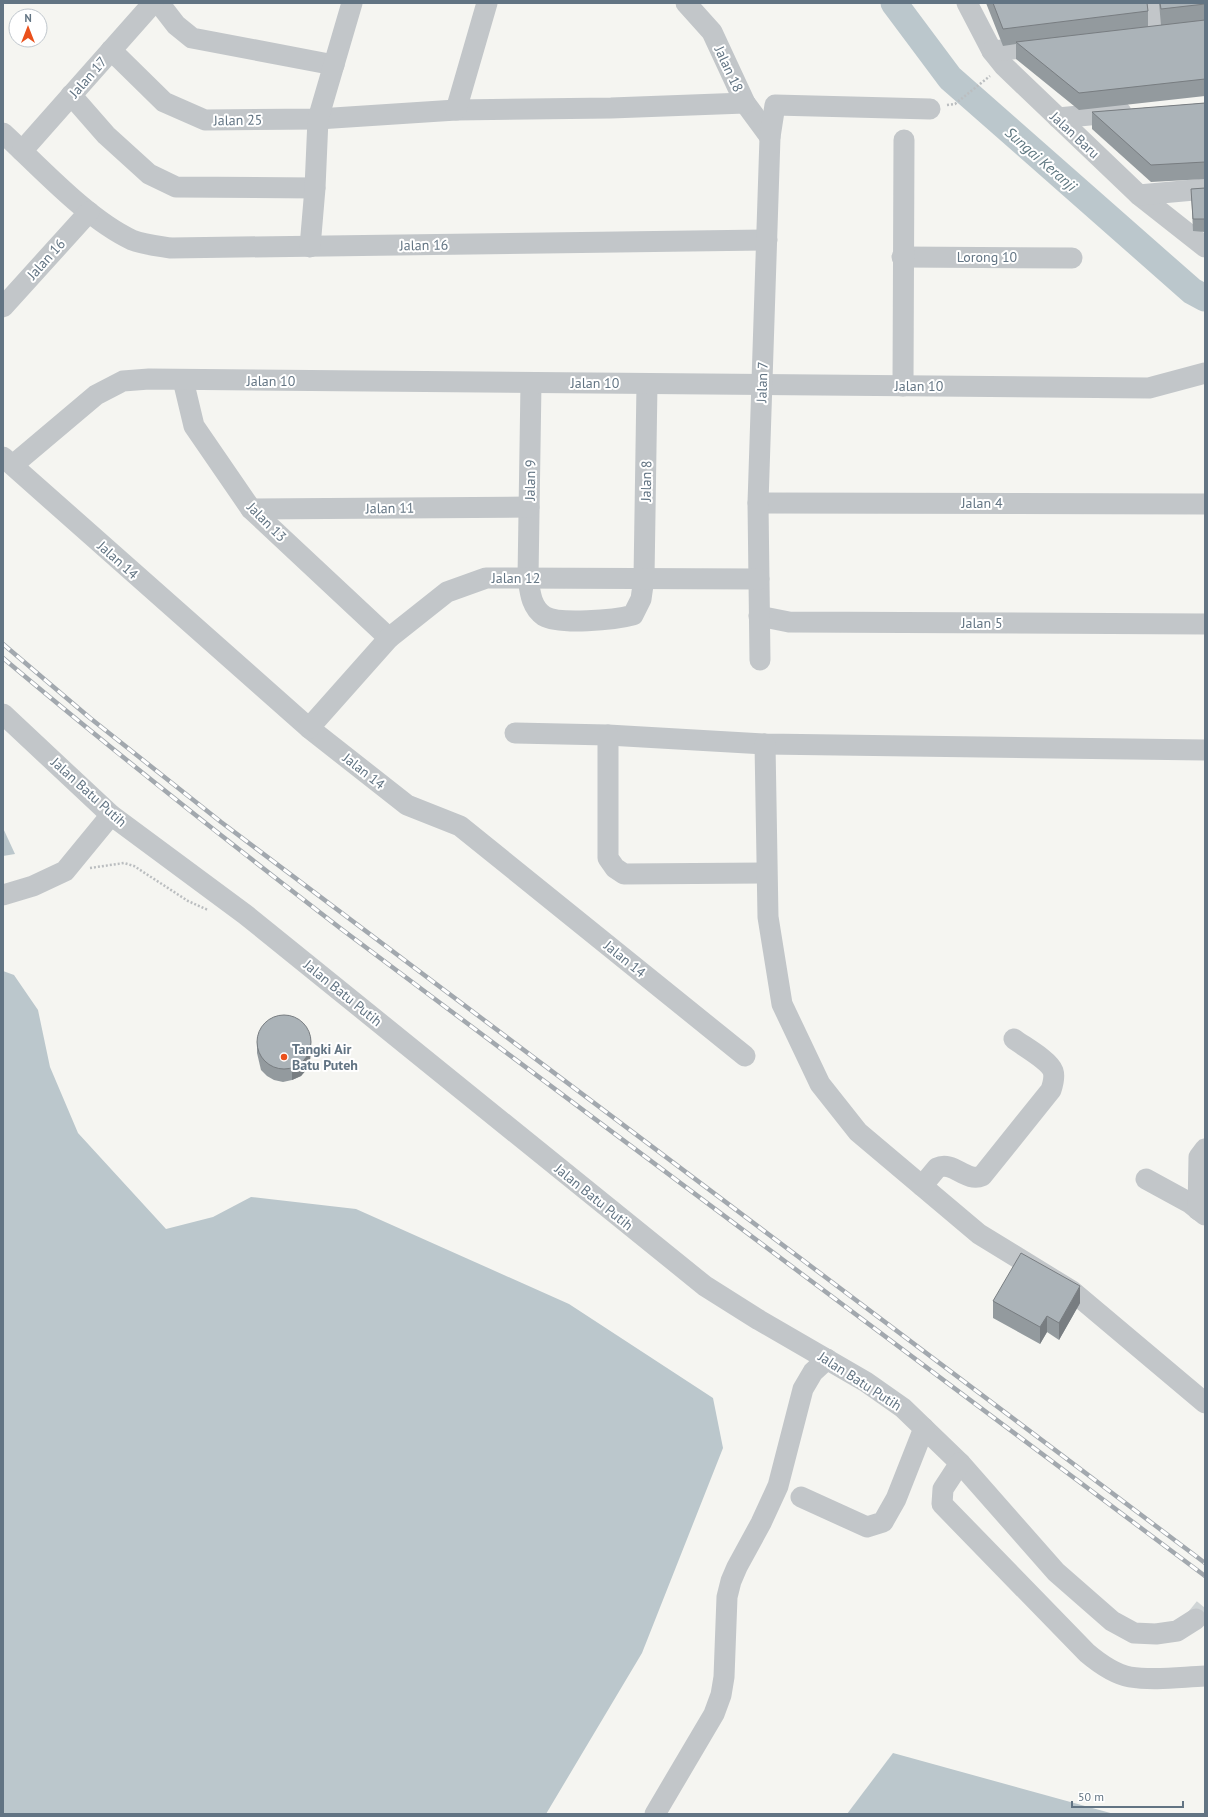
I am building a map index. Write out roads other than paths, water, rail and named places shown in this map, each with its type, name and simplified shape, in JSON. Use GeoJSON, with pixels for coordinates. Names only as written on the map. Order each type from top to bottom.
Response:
{"type":"FeatureCollection","features":[{"type":"Feature","properties":{"kind":"street","name":"Jalan 17"},"geometry":{"type":"LineString","coordinates":[[22,151],[153,3]]}},
{"type":"Feature","properties":{"kind":"street"},"geometry":{"type":"LineString","coordinates":[[159,3],[176,25],[192,38],[334,65]]}},
{"type":"Feature","properties":{"kind":"street"},"geometry":{"type":"LineString","coordinates":[[456,110],[487,3]]}},
{"type":"Feature","properties":{"kind":"street","name":"Jalan 18"},"geometry":{"type":"LineString","coordinates":[[686,3],[712,32],[745,103],[770,137]]}},
{"type":"Feature","properties":{"kind":"street","name":"Jalan Baru"},"geometry":{"type":"LineString","coordinates":[[967,3],[992,51],[1004,66],[1139,195],[1205,247]]}},
{"type":"Feature","properties":{"kind":"street"},"geometry":{"type":"LineString","coordinates":[[1151,3],[1147,35],[1176,32]]}},
{"type":"Feature","properties":{"kind":"street"},"geometry":{"type":"LineString","coordinates":[[310,247],[315,188],[318,119],[334,65],[347,4]]}},
{"type":"Feature","properties":{"kind":"street"},"geometry":{"type":"LineString","coordinates":[[992,51],[1062,44]]}},
{"type":"Feature","properties":{"kind":"street","name":"Jalan 25"},"geometry":{"type":"LineString","coordinates":[[111,50],[164,102],[205,120],[318,119],[456,110],[610,108],[745,103]]}},
{"type":"Feature","properties":{"kind":"street"},"geometry":{"type":"LineString","coordinates":[[71,95],[106,135],[149,174],[176,187],[315,188]]}},
{"type":"Feature","properties":{"kind":"street","name":"Jalan 7"},"geometry":{"type":"LineString","coordinates":[[760,660],[758,502],[768,240],[770,137],[775,105],[930,109]]}},
{"type":"Feature","properties":{"kind":"street"},"geometry":{"type":"LineString","coordinates":[[1058,118],[1143,110]]}},
{"type":"Feature","properties":{"kind":"street","name":"Jalan 16"},"geometry":{"type":"LineString","coordinates":[[3,133],[89,212],[132,240],[148,245],[171,248],[310,247],[768,240]]}},
{"type":"Feature","properties":{"kind":"street"},"geometry":{"type":"LineString","coordinates":[[903,386],[902,257],[904,140]]}},
{"type":"Feature","properties":{"kind":"street"},"geometry":{"type":"LineString","coordinates":[[1139,195],[1205,189]]}},
{"type":"Feature","properties":{"kind":"street","name":"Jalan 16"},"geometry":{"type":"LineString","coordinates":[[6,299],[89,212]]}},
{"type":"Feature","properties":{"kind":"street","name":"Lorong 10"},"geometry":{"type":"LineString","coordinates":[[902,257],[1072,258]]}},
{"type":"Feature","properties":{"kind":"street","name":"Jalan 10"},"geometry":{"type":"LineString","coordinates":[[8,461],[96,395],[123,381],[183,380],[1149,388],[1205,373]]}},
{"type":"Feature","properties":{"kind":"street","name":"Jalan 13"},"geometry":{"type":"LineString","coordinates":[[183,380],[194,426],[251,509],[389,638]]}},
{"type":"Feature","properties":{"kind":"street","name":"Jalan 9"},"geometry":{"type":"LineString","coordinates":[[528,578],[532,383]]}},
{"type":"Feature","properties":{"kind":"street","name":"Jalan 8"},"geometry":{"type":"LineString","coordinates":[[528,578],[530,599],[543,615],[551,619],[584,621],[619,619],[632,615],[641,599],[644,578],[647,384]]}},
{"type":"Feature","properties":{"kind":"street","name":"Jalan 14"},"geometry":{"type":"LineString","coordinates":[[8,461],[308,728],[407,805],[460,826],[745,1056]]}},
{"type":"Feature","properties":{"kind":"street","name":"Jalan 4"},"geometry":{"type":"LineString","coordinates":[[758,502],[1205,504]]}},
{"type":"Feature","properties":{"kind":"street","name":"Jalan 11"},"geometry":{"type":"LineString","coordinates":[[251,509],[529,507]]}},
{"type":"Feature","properties":{"kind":"street","name":"Jalan 12"},"geometry":{"type":"LineString","coordinates":[[308,728],[389,638],[447,592],[486,578],[759,579]]}},
{"type":"Feature","properties":{"kind":"street","name":"Jalan 5"},"geometry":{"type":"LineString","coordinates":[[759,616],[789,622],[1205,624]]}},
{"type":"Feature","properties":{"kind":"street","name":"Jalan Batu Putih"},"geometry":{"type":"LineString","coordinates":[[3,714],[111,815],[246,915],[705,1286],[759,1320],[878,1390],[903,1408],[960,1463],[1056,1572],[1112,1620],[1134,1633],[1156,1634],[1176,1631],[1196,1619]]}},
{"type":"Feature","properties":{"kind":"street"},"geometry":{"type":"LineString","coordinates":[[515,733],[608,735],[764,744],[1205,750]]}},
{"type":"Feature","properties":{"kind":"street"},"geometry":{"type":"LineString","coordinates":[[608,735],[608,858],[615,868],[624,874],[766,873]]}},
{"type":"Feature","properties":{"kind":"street"},"geometry":{"type":"LineString","coordinates":[[764,744],[768,917],[782,1004],[820,1084],[858,1132],[979,1234],[1072,1291],[1205,1402]]}},
{"type":"Feature","properties":{"kind":"street"},"geometry":{"type":"LineString","coordinates":[[3,895],[33,886],[65,871],[111,815]]}},
{"type":"Feature","properties":{"kind":"street"},"geometry":{"type":"LineString","coordinates":[[922,1186],[940,1166],[948,1166],[972,1178],[982,1176],[1051,1090],[1054,1081],[1053,1072],[1048,1064],[1014,1039]]}},
{"type":"Feature","properties":{"kind":"street"},"geometry":{"type":"LineString","coordinates":[[1202,1212],[1199,1157],[1205,1149]]}},
{"type":"Feature","properties":{"kind":"street"},"geometry":{"type":"LineString","coordinates":[[1146,1179],[1202,1212]]}},
{"type":"Feature","properties":{"kind":"street"},"geometry":{"type":"LineString","coordinates":[[655,1814],[714,1714],[721,1695],[724,1677],[727,1597],[731,1581],[778,1486],[803,1389],[814,1372],[826,1359]]}},
{"type":"Feature","properties":{"kind":"street"},"geometry":{"type":"LineString","coordinates":[[801,1497],[867,1527],[883,1522],[896,1499],[924,1428]]}},
{"type":"Feature","properties":{"kind":"street"},"geometry":{"type":"LineString","coordinates":[[960,1463],[943,1489],[942,1504],[1087,1653],[1101,1664],[1130,1677],[1205,1676]]}},
{"type":"Feature","properties":{"kind":"waterway","name":"Sungai Keranji"},"geometry":{"type":"LineString","coordinates":[[894,3],[950,78],[1192,291],[1205,298]]}},
{"type":"Feature","properties":{"kind":"tunnel"},"geometry":{"type":"LineString","coordinates":[[1196,1619],[1205,1608]]}},
{"type":"Feature","properties":{"kind":"railway"},"geometry":{"type":"LineString","coordinates":[[3,644],[90,718],[221,822],[1205,1563]]}},
{"type":"Feature","properties":{"kind":"railway"},"geometry":{"type":"LineString","coordinates":[[3,658],[170,795],[340,928],[1205,1576]]}},
{"type":"Feature","properties":{"kind":"place","name":"Tangki Air Batu Puteh"},"geometry":{"type":"Point","coordinates":[284,1057]}}]}
